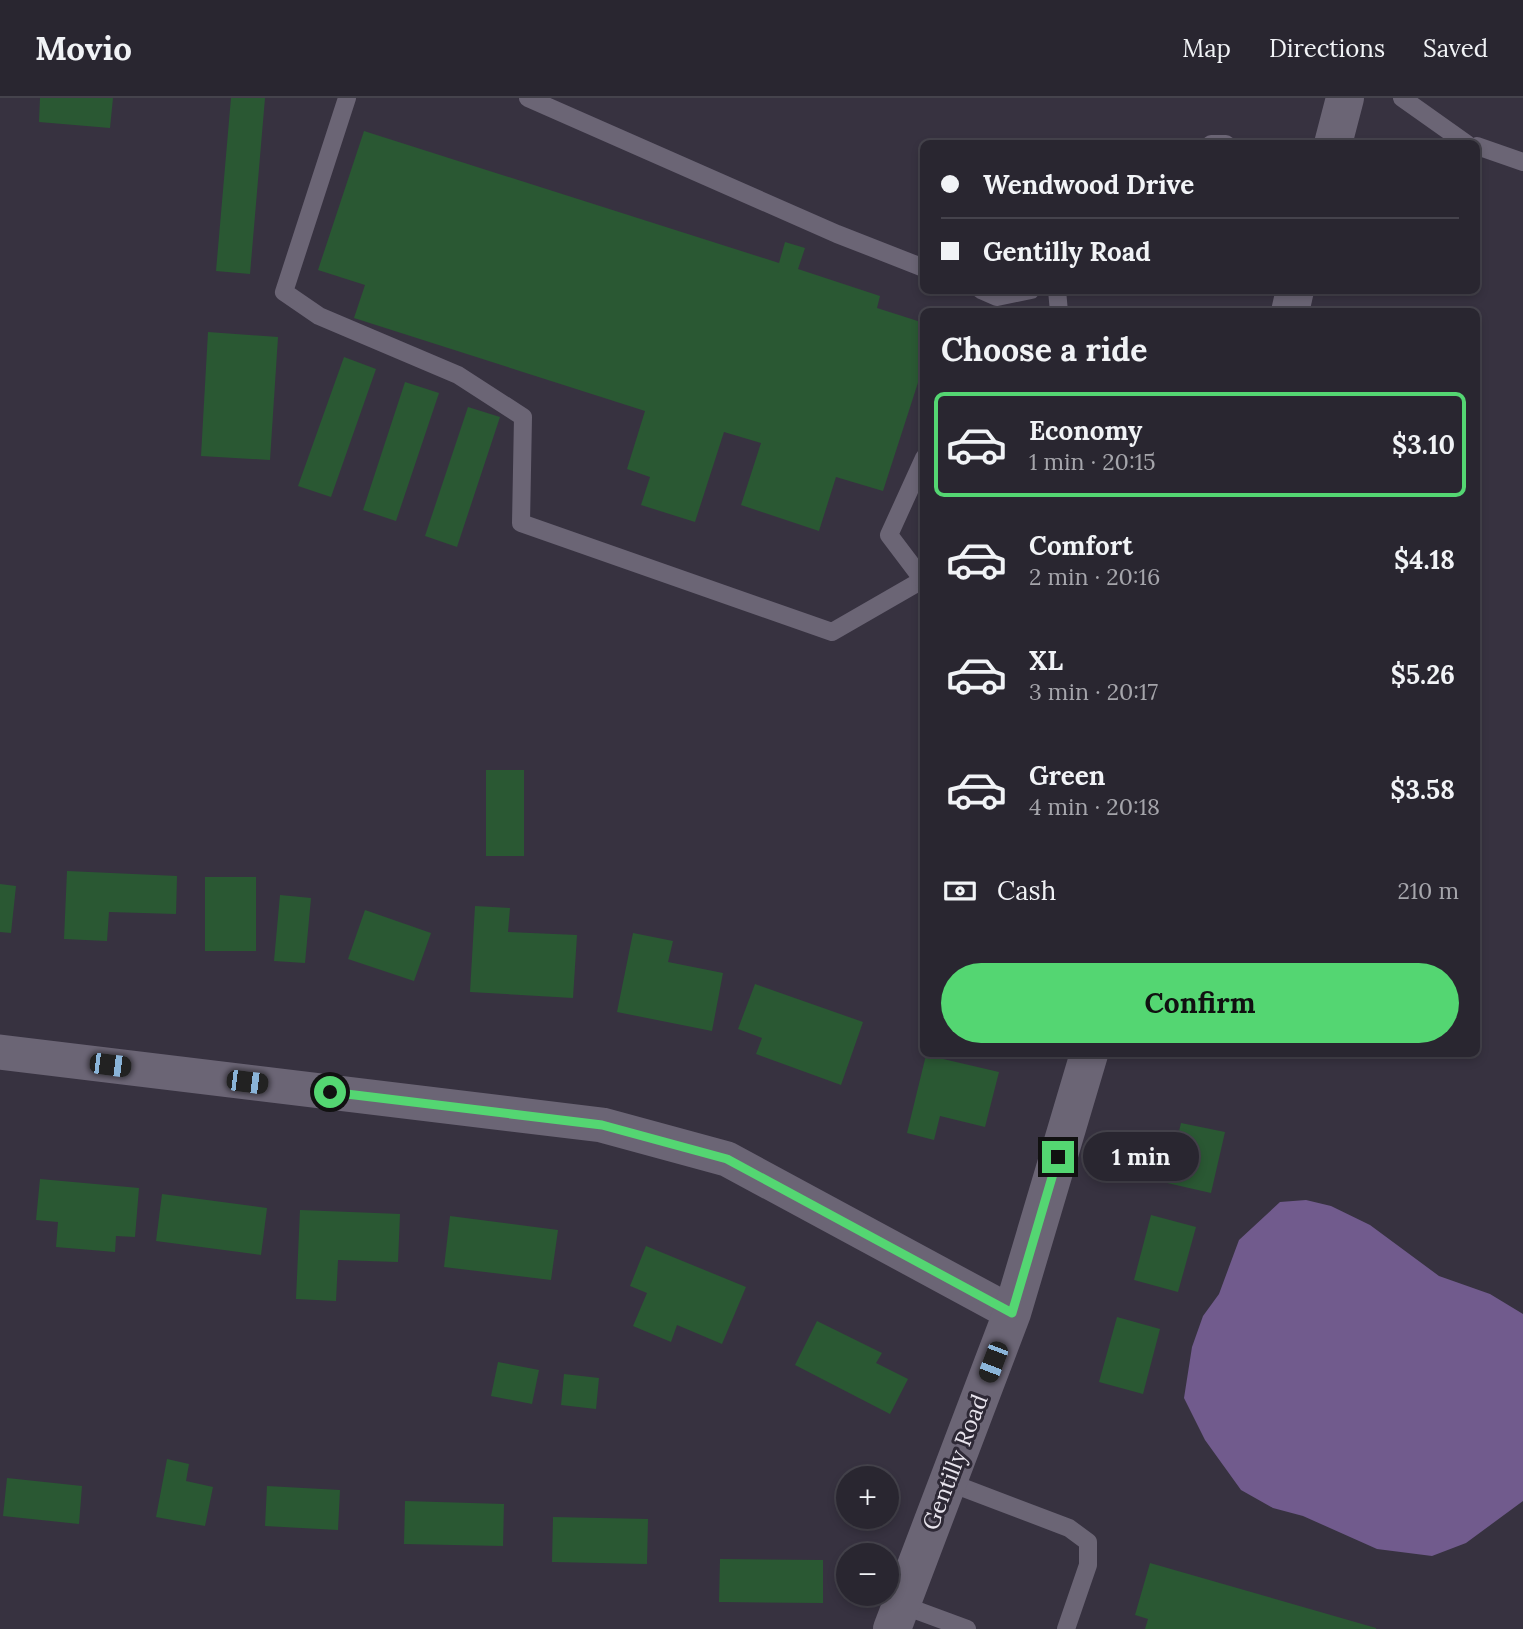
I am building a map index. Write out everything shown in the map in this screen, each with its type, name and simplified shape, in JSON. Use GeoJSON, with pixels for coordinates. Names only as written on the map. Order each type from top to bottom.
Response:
{"type":"FeatureCollection","features":[{"type":"Feature","properties":{"kind":"street"},"geometry":{"type":"LineString","coordinates":[[1334,140],[1345,98]]}},
{"type":"Feature","properties":{"kind":"street"},"geometry":{"type":"LineString","coordinates":[[0,1052],[602,1125],[727,1159],[1012,1313]]}},
{"type":"Feature","properties":{"kind":"street","name":"Gentilly Road"},"geometry":{"type":"LineString","coordinates":[[897,1617],[1012,1313],[1088,1057]]}},
{"type":"Feature","properties":{"kind":"lane"},"geometry":{"type":"LineString","coordinates":[[347,98],[284,292],[319,316],[458,375],[523,417],[522,523],[832,632],[920,581]]}},
{"type":"Feature","properties":{"kind":"lane"},"geometry":{"type":"LineString","coordinates":[[528,98],[837,234],[920,266]]}},
{"type":"Feature","properties":{"kind":"lane"},"geometry":{"type":"LineString","coordinates":[[1402,98],[1461,140]]}},
{"type":"Feature","properties":{"kind":"lane"},"geometry":{"type":"LineString","coordinates":[[1480,147],[1523,162]]}},
{"type":"Feature","properties":{"kind":"lane"},"geometry":{"type":"LineString","coordinates":[[989,300],[1014,294]]}},
{"type":"Feature","properties":{"kind":"lane"},"geometry":{"type":"LineString","coordinates":[[920,467],[890,535],[920,574]]}},
{"type":"Feature","properties":{"kind":"lane"},"geometry":{"type":"LineString","coordinates":[[948,1482],[1069,1528],[1088,1542],[1088,1565],[1066,1629]]}},
{"type":"Feature","properties":{"kind":"lane"},"geometry":{"type":"LineString","coordinates":[[897,1617],[967,1629]]}},
{"type":"Feature","properties":{"kind":"shaded area"},"geometry":{"type":"Polygon","coordinates":[[[1306,1200],[1331,1206],[1370,1225],[1439,1276],[1490,1294],[1523,1314],[1523,1501],[1466,1543],[1432,1556],[1377,1549],[1303,1516],[1273,1508],[1241,1490],[1205,1440],[1184,1398],[1192,1347],[1203,1316],[1219,1294],[1239,1240],[1280,1202],[1306,1200]]]}},
{"type":"Feature","properties":{"kind":"building"},"geometry":{"type":"Polygon","coordinates":[[[40,98],[113,98],[110,128],[39,122],[40,98]]]}},
{"type":"Feature","properties":{"kind":"building"},"geometry":{"type":"Polygon","coordinates":[[[231,98],[265,98],[250,274],[216,271],[231,98]]]}},
{"type":"Feature","properties":{"kind":"building"},"geometry":{"type":"Polygon","coordinates":[[[364,131],[779,263],[785,242],[805,248],[798,269],[880,296],[877,308],[920,322],[920,376],[883,491],[836,477],[819,531],[741,505],[761,443],[724,432],[695,522],[641,505],[650,477],[627,469],[645,411],[354,318],[365,285],[318,270],[364,131]]]}},
{"type":"Feature","properties":{"kind":"building"},"geometry":{"type":"Polygon","coordinates":[[[208,332],[278,337],[270,460],[201,456],[208,332]]]}},
{"type":"Feature","properties":{"kind":"building"},"geometry":{"type":"Polygon","coordinates":[[[344,357],[376,369],[331,497],[298,486],[344,357]]]}},
{"type":"Feature","properties":{"kind":"building"},"geometry":{"type":"Polygon","coordinates":[[[405,382],[439,393],[396,521],[363,510],[405,382]]]}},
{"type":"Feature","properties":{"kind":"building"},"geometry":{"type":"Polygon","coordinates":[[[468,407],[500,417],[457,547],[425,536],[468,407]]]}},
{"type":"Feature","properties":{"kind":"building"},"geometry":{"type":"Polygon","coordinates":[[[486,770],[524,770],[524,856],[486,856],[486,770]]]}},
{"type":"Feature","properties":{"kind":"building"},"geometry":{"type":"Polygon","coordinates":[[[67,871],[177,876],[176,914],[109,912],[107,941],[64,939],[67,871]]]}},
{"type":"Feature","properties":{"kind":"building"},"geometry":{"type":"Polygon","coordinates":[[[205,877],[256,877],[256,951],[205,951],[205,877]]]}},
{"type":"Feature","properties":{"kind":"building"},"geometry":{"type":"Polygon","coordinates":[[[0,884],[16,886],[11,933],[0,932],[0,884]]]}},
{"type":"Feature","properties":{"kind":"building"},"geometry":{"type":"Polygon","coordinates":[[[280,895],[311,898],[305,963],[274,961],[280,895]]]}},
{"type":"Feature","properties":{"kind":"building"},"geometry":{"type":"Polygon","coordinates":[[[475,906],[510,908],[508,932],[577,935],[573,998],[470,992],[475,906]]]}},
{"type":"Feature","properties":{"kind":"building"},"geometry":{"type":"Polygon","coordinates":[[[365,910],[431,933],[414,981],[348,959],[365,910]]]}},
{"type":"Feature","properties":{"kind":"building"},"geometry":{"type":"Polygon","coordinates":[[[633,933],[673,941],[668,962],[723,973],[712,1031],[617,1012],[633,933]]]}},
{"type":"Feature","properties":{"kind":"building"},"geometry":{"type":"Polygon","coordinates":[[[755,984],[863,1022],[841,1085],[756,1054],[762,1038],[738,1029],[755,984]]]}},
{"type":"Feature","properties":{"kind":"building"},"geometry":{"type":"Polygon","coordinates":[[[926,1057],[999,1072],[985,1127],[940,1116],[934,1140],[907,1133],[926,1057]]]}},
{"type":"Feature","properties":{"kind":"building"},"geometry":{"type":"Polygon","coordinates":[[[1181,1123],[1225,1132],[1211,1193],[1167,1183],[1181,1123]]]}},
{"type":"Feature","properties":{"kind":"building"},"geometry":{"type":"Polygon","coordinates":[[[40,1179],[139,1188],[135,1237],[116,1236],[115,1252],[56,1247],[58,1222],[36,1220],[40,1179]]]}},
{"type":"Feature","properties":{"kind":"building"},"geometry":{"type":"Polygon","coordinates":[[[162,1194],[267,1208],[261,1255],[156,1241],[162,1194]]]}},
{"type":"Feature","properties":{"kind":"building"},"geometry":{"type":"Polygon","coordinates":[[[300,1210],[400,1214],[398,1262],[338,1260],[336,1301],[296,1299],[300,1210]]]}},
{"type":"Feature","properties":{"kind":"building"},"geometry":{"type":"Polygon","coordinates":[[[1151,1215],[1196,1227],[1178,1292],[1134,1280],[1151,1215]]]}},
{"type":"Feature","properties":{"kind":"building"},"geometry":{"type":"Polygon","coordinates":[[[450,1216],[558,1230],[551,1280],[444,1267],[450,1216]]]}},
{"type":"Feature","properties":{"kind":"building"},"geometry":{"type":"Polygon","coordinates":[[[646,1246],[746,1287],[722,1344],[677,1325],[671,1342],[633,1326],[647,1293],[630,1286],[646,1246]]]}},
{"type":"Feature","properties":{"kind":"building"},"geometry":{"type":"Polygon","coordinates":[[[1117,1317],[1160,1329],[1143,1394],[1099,1382],[1117,1317]]]}},
{"type":"Feature","properties":{"kind":"building"},"geometry":{"type":"Polygon","coordinates":[[[817,1321],[882,1353],[876,1363],[908,1379],[890,1414],[795,1365],[817,1321]]]}},
{"type":"Feature","properties":{"kind":"building"},"geometry":{"type":"Polygon","coordinates":[[[498,1362],[539,1370],[532,1404],[491,1396],[498,1362]]]}},
{"type":"Feature","properties":{"kind":"building"},"geometry":{"type":"Polygon","coordinates":[[[564,1374],[599,1378],[596,1409],[561,1405],[564,1374]]]}},
{"type":"Feature","properties":{"kind":"building"},"geometry":{"type":"Polygon","coordinates":[[[167,1459],[189,1464],[186,1481],[213,1487],[205,1526],[156,1517],[167,1459]]]}},
{"type":"Feature","properties":{"kind":"building"},"geometry":{"type":"Polygon","coordinates":[[[7,1478],[82,1486],[79,1524],[3,1516],[7,1478]]]}},
{"type":"Feature","properties":{"kind":"building"},"geometry":{"type":"Polygon","coordinates":[[[267,1486],[340,1490],[338,1530],[265,1526],[267,1486]]]}},
{"type":"Feature","properties":{"kind":"building"},"geometry":{"type":"Polygon","coordinates":[[[405,1501],[504,1504],[503,1546],[404,1544],[405,1501]]]}},
{"type":"Feature","properties":{"kind":"building"},"geometry":{"type":"Polygon","coordinates":[[[553,1517],[648,1519],[647,1564],[552,1562],[553,1517]]]}},
{"type":"Feature","properties":{"kind":"building"},"geometry":{"type":"Polygon","coordinates":[[[720,1559],[823,1560],[823,1603],[719,1602],[720,1559]]]}},
{"type":"Feature","properties":{"kind":"building"},"geometry":{"type":"Polygon","coordinates":[[[1150,1563],[1376,1629],[1145,1629],[1148,1619],[1135,1615],[1150,1563]]]}},
{"type":"Feature","properties":{"kind":"route"},"geometry":{"type":"LineString","coordinates":[[330,1092],[602,1125],[727,1159],[1012,1313],[1058,1157]]}}]}
